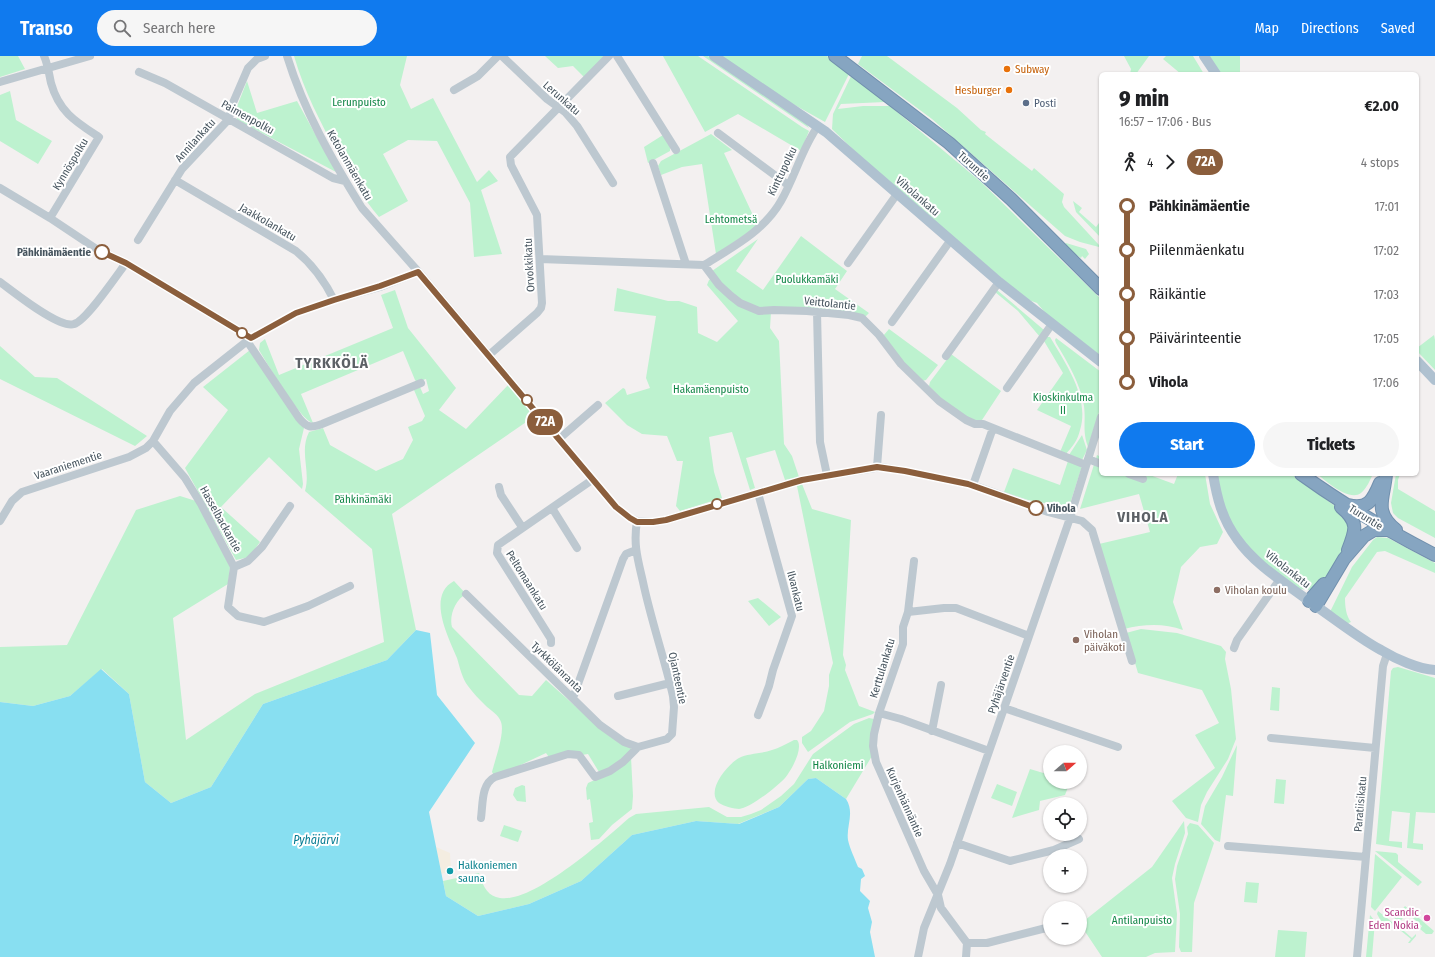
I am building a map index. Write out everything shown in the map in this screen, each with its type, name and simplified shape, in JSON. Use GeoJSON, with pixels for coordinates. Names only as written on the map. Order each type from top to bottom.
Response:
{"type":"FeatureCollection","features":[{"type":"Feature","properties":{"kind":"highway","name":"Turuntie"},"geometry":{"type":"LineString","coordinates":[[835,56],[861,74],[948,143],[1010,199],[1099,288]]}},
{"type":"Feature","properties":{"kind":"highway","name":"Turuntie"},"geometry":{"type":"LineString","coordinates":[[1304,476],[1346,505],[1388,531],[1435,555]]}},
{"type":"Feature","properties":{"kind":"highway"},"geometry":{"type":"LineString","coordinates":[[1346,505],[1362,506],[1370,502],[1384,476]]}},
{"type":"Feature","properties":{"kind":"highway"},"geometry":{"type":"LineString","coordinates":[[1385,476],[1381,505],[1383,516],[1391,526],[1411,543]]}},
{"type":"Feature","properties":{"kind":"highway"},"geometry":{"type":"LineString","coordinates":[[1323,489],[1347,512],[1354,522],[1354,533],[1344,559]]}},
{"type":"Feature","properties":{"kind":"highway"},"geometry":{"type":"LineString","coordinates":[[1313,603],[1344,559],[1368,533],[1377,529],[1388,531]]}},
{"type":"Feature","properties":{"kind":"main road","name":"Viholankatu"},"geometry":{"type":"LineString","coordinates":[[714,56],[818,126],[999,282],[1099,360]]}},
{"type":"Feature","properties":{"kind":"main road"},"geometry":{"type":"LineString","coordinates":[[1204,56],[1215,72]]}},
{"type":"Feature","properties":{"kind":"main road"},"geometry":{"type":"LineString","coordinates":[[1419,363],[1435,380]]}},
{"type":"Feature","properties":{"kind":"main road","name":"Viholankatu"},"geometry":{"type":"LineString","coordinates":[[1213,476],[1219,504],[1236,538],[1248,552],[1280,579],[1387,654],[1422,667],[1435,670]]}},
{"type":"Feature","properties":{"kind":"street"},"geometry":{"type":"LineString","coordinates":[[44,56],[49,68]]}},
{"type":"Feature","properties":{"kind":"street"},"geometry":{"type":"LineString","coordinates":[[0,82],[90,56]]}},
{"type":"Feature","properties":{"kind":"street","name":"Annilankatu"},"geometry":{"type":"LineString","coordinates":[[138,240],[175,180],[192,158],[228,119],[234,99],[248,68],[257,59],[265,56]]}},
{"type":"Feature","properties":{"kind":"street","name":"Ketolanmäenkatu"},"geometry":{"type":"LineString","coordinates":[[286,56],[296,86],[309,116],[345,181],[362,208],[560,438],[592,480],[616,507],[637,522]]}},
{"type":"Feature","properties":{"kind":"street"},"geometry":{"type":"LineString","coordinates":[[454,90],[478,76],[498,56]]}},
{"type":"Feature","properties":{"kind":"street","name":"Lerunkatu"},"geometry":{"type":"LineString","coordinates":[[502,56],[546,99],[559,106],[577,126],[613,183]]}},
{"type":"Feature","properties":{"kind":"street"},"geometry":{"type":"LineString","coordinates":[[559,106],[608,56]]}},
{"type":"Feature","properties":{"kind":"street"},"geometry":{"type":"LineString","coordinates":[[618,56],[676,150]]}},
{"type":"Feature","properties":{"kind":"street","name":"Kynnöspolku"},"geometry":{"type":"LineString","coordinates":[[49,68],[51,83],[62,108],[73,120],[99,137],[50,218]]}},
{"type":"Feature","properties":{"kind":"street","name":"Paimenpolku"},"geometry":{"type":"LineString","coordinates":[[139,72],[165,83],[333,178],[345,181]]}},
{"type":"Feature","properties":{"kind":"street","name":"Orvokkikatu"},"geometry":{"type":"LineString","coordinates":[[489,355],[541,308],[537,215],[511,165],[510,157],[559,106]]}},
{"type":"Feature","properties":{"kind":"street","name":"Kinttupolku"},"geometry":{"type":"LineString","coordinates":[[704,265],[760,228],[778,205],[811,136],[818,126]]}},
{"type":"Feature","properties":{"kind":"street"},"geometry":{"type":"LineString","coordinates":[[718,134],[788,185]]}},
{"type":"Feature","properties":{"kind":"street"},"geometry":{"type":"LineString","coordinates":[[653,163],[686,264]]}},
{"type":"Feature","properties":{"kind":"street","name":"Jaakkolankatu"},"geometry":{"type":"LineString","coordinates":[[175,180],[296,251],[315,271],[334,300]]}},
{"type":"Feature","properties":{"kind":"street"},"geometry":{"type":"LineString","coordinates":[[0,188],[50,218],[95,248],[126,263],[249,340],[299,418],[307,427],[310,428],[322,424],[421,383]]}},
{"type":"Feature","properties":{"kind":"street"},"geometry":{"type":"LineString","coordinates":[[848,263],[897,194]]}},
{"type":"Feature","properties":{"kind":"street"},"geometry":{"type":"LineString","coordinates":[[892,322],[950,241]]}},
{"type":"Feature","properties":{"kind":"street"},"geometry":{"type":"LineString","coordinates":[[540,259],[704,265]]}},
{"type":"Feature","properties":{"kind":"street"},"geometry":{"type":"LineString","coordinates":[[0,282],[53,319],[63,324],[75,324],[85,317],[126,263]]}},
{"type":"Feature","properties":{"kind":"street","name":"Veittolantie"},"geometry":{"type":"LineString","coordinates":[[704,265],[719,285],[731,296],[750,308],[759,311],[774,310],[817,312],[849,315],[862,318],[880,335],[901,364],[939,401],[966,420],[975,424],[983,424],[1087,462],[1099,464]]}},
{"type":"Feature","properties":{"kind":"street"},"geometry":{"type":"LineString","coordinates":[[153,441],[170,411],[187,390],[214,366],[249,340],[296,313],[418,272]]}},
{"type":"Feature","properties":{"kind":"street"},"geometry":{"type":"LineString","coordinates":[[946,356],[999,282]]}},
{"type":"Feature","properties":{"kind":"street"},"geometry":{"type":"LineString","coordinates":[[817,312],[820,442],[827,475]]}},
{"type":"Feature","properties":{"kind":"street"},"geometry":{"type":"LineString","coordinates":[[1007,388],[1052,324]]}},
{"type":"Feature","properties":{"kind":"street"},"geometry":{"type":"LineString","coordinates":[[560,438],[598,405]]}},
{"type":"Feature","properties":{"kind":"street"},"geometry":{"type":"LineString","coordinates":[[877,467],[881,415]]}},
{"type":"Feature","properties":{"kind":"street","name":"Pyhäjärventie"},"geometry":{"type":"LineString","coordinates":[[918,957],[924,928],[932,906],[938,895],[957,842],[1070,518],[1099,423]]}},
{"type":"Feature","properties":{"kind":"street"},"geometry":{"type":"LineString","coordinates":[[972,486],[993,428]]}},
{"type":"Feature","properties":{"kind":"street","name":"Vaaraniementie"},"geometry":{"type":"LineString","coordinates":[[0,521],[12,501],[22,492],[129,457],[146,448],[153,441]]}},
{"type":"Feature","properties":{"kind":"street","name":"Hasselbackantie"},"geometry":{"type":"LineString","coordinates":[[153,441],[185,478],[201,504],[234,567],[228,608],[238,616],[264,622],[308,606],[350,586]]}},
{"type":"Feature","properties":{"kind":"street"},"geometry":{"type":"LineString","coordinates":[[637,522],[666,520],[802,480],[877,467],[905,471],[972,486],[1085,522],[1092,530],[1132,661]]}},
{"type":"Feature","properties":{"kind":"street"},"geometry":{"type":"LineString","coordinates":[[1135,476],[1143,479]]}},
{"type":"Feature","properties":{"kind":"street","name":"Peltomaankatu"},"geometry":{"type":"LineString","coordinates":[[551,643],[551,639],[497,553],[498,545],[592,480]]}},
{"type":"Feature","properties":{"kind":"street"},"geometry":{"type":"LineString","coordinates":[[499,487],[501,495],[522,527]]}},
{"type":"Feature","properties":{"kind":"street","name":"Ilvankatu"},"geometry":{"type":"LineString","coordinates":[[758,493],[792,616],[773,670],[770,686],[758,715]]}},
{"type":"Feature","properties":{"kind":"street"},"geometry":{"type":"LineString","coordinates":[[234,567],[248,561],[262,547],[290,506]]}},
{"type":"Feature","properties":{"kind":"street"},"geometry":{"type":"LineString","coordinates":[[552,508],[577,548]]}},
{"type":"Feature","properties":{"kind":"street","name":"Ojanteentie"},"geometry":{"type":"LineString","coordinates":[[637,522],[635,536],[636,550],[651,617],[670,683],[674,707],[672,734],[667,740],[638,747]]}},
{"type":"Feature","properties":{"kind":"street"},"geometry":{"type":"LineString","coordinates":[[574,698],[623,559],[626,554],[636,550]]}},
{"type":"Feature","properties":{"kind":"street","name":"Kerttulankatu"},"geometry":{"type":"LineString","coordinates":[[879,712],[903,644],[903,627],[908,612],[914,561]]}},
{"type":"Feature","properties":{"kind":"street"},"geometry":{"type":"LineString","coordinates":[[1234,648],[1237,640],[1280,579]]}},
{"type":"Feature","properties":{"kind":"street","name":"Tyrkkölänranta"},"geometry":{"type":"LineString","coordinates":[[466,594],[600,725],[624,742],[638,747]]}},
{"type":"Feature","properties":{"kind":"street"},"geometry":{"type":"LineString","coordinates":[[908,612],[956,608],[1029,636]]}},
{"type":"Feature","properties":{"kind":"street","name":"Paratiisikatu"},"geometry":{"type":"LineString","coordinates":[[1357,957],[1383,666],[1387,654]]}},
{"type":"Feature","properties":{"kind":"street"},"geometry":{"type":"LineString","coordinates":[[618,696],[670,683]]}},
{"type":"Feature","properties":{"kind":"street"},"geometry":{"type":"LineString","coordinates":[[932,731],[941,685]]}},
{"type":"Feature","properties":{"kind":"street"},"geometry":{"type":"LineString","coordinates":[[1004,708],[1118,747]]}},
{"type":"Feature","properties":{"kind":"street"},"geometry":{"type":"LineString","coordinates":[[879,712],[989,751]]}},
{"type":"Feature","properties":{"kind":"street","name":"Kurjenhännäntie"},"geometry":{"type":"LineString","coordinates":[[879,712],[873,746],[876,762],[924,871],[938,895],[941,908],[967,943]]}},
{"type":"Feature","properties":{"kind":"street"},"geometry":{"type":"LineString","coordinates":[[1271,738],[1375,748]]}},
{"type":"Feature","properties":{"kind":"street"},"geometry":{"type":"LineString","coordinates":[[481,818],[485,790],[491,779],[568,754],[580,756],[595,778],[610,771],[623,762],[638,747]]}},
{"type":"Feature","properties":{"kind":"street"},"geometry":{"type":"LineString","coordinates":[[957,842],[1010,861],[1054,850],[1074,841]]}},
{"type":"Feature","properties":{"kind":"street"},"geometry":{"type":"LineString","coordinates":[[1228,846],[1366,857]]}},
{"type":"Feature","properties":{"kind":"street"},"geometry":{"type":"LineString","coordinates":[[966,957],[967,943],[987,943],[1043,929]]}},
{"type":"Feature","properties":{"kind":"green space"},"geometry":{"type":"Polygon","coordinates":[[[0,56],[18,56],[25,69],[0,77],[0,56]]]}},
{"type":"Feature","properties":{"kind":"green space","name":"Lerunpuisto"},"geometry":{"type":"Polygon","coordinates":[[[294,56],[407,56],[400,85],[411,109],[433,98],[477,182],[489,170],[498,181],[481,190],[502,254],[474,257],[470,203],[437,141],[408,140],[383,154],[408,201],[379,217],[356,186],[330,141],[308,94],[294,56]]]}},
{"type":"Feature","properties":{"kind":"green space"},"geometry":{"type":"Polygon","coordinates":[[[545,56],[605,56],[584,77],[573,66],[558,68],[545,56]]]}},
{"type":"Feature","properties":{"kind":"green space"},"geometry":{"type":"Polygon","coordinates":[[[663,56],[698,56],[809,131],[801,151],[738,114],[705,132],[663,56]]]}},
{"type":"Feature","properties":{"kind":"green space"},"geometry":{"type":"Polygon","coordinates":[[[703,56],[708,56],[806,123],[809,128],[703,56]]]}},
{"type":"Feature","properties":{"kind":"green space"},"geometry":{"type":"Polygon","coordinates":[[[720,56],[827,56],[850,72],[825,122],[784,99],[720,56]]]}},
{"type":"Feature","properties":{"kind":"green space"},"geometry":{"type":"Polygon","coordinates":[[[862,56],[887,56],[957,108],[981,130],[986,132],[985,134],[1032,171],[1034,168],[1064,194],[1062,202],[1064,207],[1099,245],[1099,247],[1065,236],[932,119],[858,64],[862,56]]]}},
{"type":"Feature","properties":{"kind":"green space"},"geometry":{"type":"Polygon","coordinates":[[[1124,56],[1149,56],[1137,72],[1130,72],[1131,69],[1124,56]]]}},
{"type":"Feature","properties":{"kind":"green space"},"geometry":{"type":"Polygon","coordinates":[[[1166,56],[1193,56],[1203,72],[1179,72],[1163,59],[1166,56]]]}},
{"type":"Feature","properties":{"kind":"green space"},"geometry":{"type":"Polygon","coordinates":[[[1209,56],[1240,56],[1240,72],[1219,72],[1209,56]]]}},
{"type":"Feature","properties":{"kind":"green space"},"geometry":{"type":"Polygon","coordinates":[[[852,74],[885,100],[885,102],[841,104],[838,109],[863,106],[890,106],[981,182],[1099,297],[1099,354],[1048,316],[1037,303],[1026,299],[867,163],[832,129],[833,114],[852,74]]]}},
{"type":"Feature","properties":{"kind":"green space"},"geometry":{"type":"Polygon","coordinates":[[[247,81],[257,113],[297,101],[336,172],[237,120],[236,109],[247,81]]]}},
{"type":"Feature","properties":{"kind":"green space"},"geometry":{"type":"Polygon","coordinates":[[[10,91],[16,120],[52,141],[38,164],[0,141],[0,95],[10,91]]]}},
{"type":"Feature","properties":{"kind":"green space","name":"Lehtometsä"},"geometry":{"type":"Polygon","coordinates":[[[711,134],[732,150],[724,153],[758,226],[716,254],[702,164],[682,167],[661,175],[658,166],[661,161],[711,134]]]}},
{"type":"Feature","properties":{"kind":"green space"},"geometry":{"type":"Polygon","coordinates":[[[663,135],[670,147],[670,151],[648,163],[644,147],[663,135]]]}},
{"type":"Feature","properties":{"kind":"green space"},"geometry":{"type":"Polygon","coordinates":[[[1073,201],[1082,208],[1079,212],[1096,227],[1099,223],[1099,236],[1076,212],[1073,201]]]}},
{"type":"Feature","properties":{"kind":"green space","name":"Puolukkamäki"},"geometry":{"type":"Polygon","coordinates":[[[801,236],[847,271],[835,289],[869,313],[864,318],[759,310],[732,295],[712,271],[758,239],[736,271],[763,290],[801,236]]]}},
{"type":"Feature","properties":{"kind":"green space"},"geometry":{"type":"Polygon","coordinates":[[[1066,243],[1086,249],[1089,254],[1085,259],[1082,256],[1081,258],[1063,246],[1066,243]]]}},
{"type":"Feature","properties":{"kind":"green space","name":"Hakamäenpuisto"},"geometry":{"type":"Polygon","coordinates":[[[711,279],[730,298],[771,312],[770,328],[779,341],[784,444],[792,456],[799,477],[785,480],[775,450],[746,458],[755,488],[750,490],[732,432],[709,437],[714,472],[722,498],[680,511],[676,506],[683,461],[677,461],[667,436],[642,434],[627,425],[605,403],[623,388],[625,389],[627,395],[650,388],[646,378],[656,316],[614,311],[617,288],[668,301],[679,301],[697,307],[698,333],[717,342],[738,321],[707,285],[711,279]]]}},
{"type":"Feature","properties":{"kind":"green space","name":"Pähkinämäki"},"geometry":{"type":"Polygon","coordinates":[[[395,290],[408,328],[456,388],[439,410],[466,429],[509,384],[535,416],[392,514],[416,630],[387,660],[263,704],[211,787],[171,803],[145,782],[129,694],[102,669],[70,696],[33,706],[0,702],[0,647],[67,645],[136,510],[180,496],[196,501],[230,567],[228,584],[173,618],[186,740],[255,694],[384,642],[372,549],[305,491],[307,476],[305,454],[306,439],[309,432],[323,428],[330,445],[376,471],[403,459],[413,440],[408,427],[422,421],[425,416],[414,390],[420,387],[423,394],[429,391],[426,379],[417,382],[415,380],[403,351],[301,394],[313,423],[301,413],[276,378],[259,350],[260,343],[265,339],[279,375],[393,328],[381,295],[395,290]]]}},
{"type":"Feature","properties":{"kind":"green space"},"geometry":{"type":"Polygon","coordinates":[[[997,290],[1044,330],[1040,337],[1018,311],[995,292],[997,290]]]}},
{"type":"Feature","properties":{"kind":"green space"},"geometry":{"type":"Polygon","coordinates":[[[889,329],[938,365],[926,380],[922,381],[911,372],[883,336],[889,329]]]}},
{"type":"Feature","properties":{"kind":"green space"},"geometry":{"type":"Polygon","coordinates":[[[1434,335],[1435,370],[1419,353],[1419,346],[1434,335]]]}},
{"type":"Feature","properties":{"kind":"green space","name":"Kioskinkulma II"},"geometry":{"type":"Polygon","coordinates":[[[1047,337],[1050,337],[1063,358],[1075,382],[1082,406],[1082,418],[1078,437],[1066,454],[1060,452],[1071,426],[1037,410],[1063,373],[1044,341],[1047,337]]]}},
{"type":"Feature","properties":{"kind":"green space"},"geometry":{"type":"Polygon","coordinates":[[[1056,338],[1099,370],[1099,412],[1088,447],[1084,426],[1084,406],[1080,389],[1055,340],[1056,338]]]}},
{"type":"Feature","properties":{"kind":"green space"},"geometry":{"type":"Polygon","coordinates":[[[0,346],[35,377],[57,378],[147,436],[135,446],[0,379],[0,346]]]}},
{"type":"Feature","properties":{"kind":"green space"},"geometry":{"type":"Polygon","coordinates":[[[250,350],[304,428],[299,449],[303,484],[302,489],[269,457],[221,507],[260,542],[249,557],[236,560],[185,468],[228,410],[203,387],[250,350]]]}},
{"type":"Feature","properties":{"kind":"green space"},"geometry":{"type":"Polygon","coordinates":[[[951,354],[1001,391],[982,420],[976,421],[961,415],[929,386],[930,382],[951,354]]]}},
{"type":"Feature","properties":{"kind":"green space"},"geometry":{"type":"Polygon","coordinates":[[[1082,435],[1087,450],[1082,460],[1069,455],[1082,435]]]}},
{"type":"Feature","properties":{"kind":"green space"},"geometry":{"type":"Polygon","coordinates":[[[1097,455],[1099,456],[1099,476],[1152,476],[1174,484],[1177,476],[1205,476],[1210,504],[1223,532],[1217,544],[1200,547],[1181,567],[1173,602],[1183,630],[1161,625],[1139,626],[1124,629],[1099,544],[1150,532],[1139,494],[1080,509],[1097,455]]]}},
{"type":"Feature","properties":{"kind":"green space"},"geometry":{"type":"Polygon","coordinates":[[[1068,461],[1082,466],[1070,504],[1066,507],[1028,500],[1004,492],[1013,468],[1060,485],[1068,461]]]}},
{"type":"Feature","properties":{"kind":"green space"},"geometry":{"type":"Polygon","coordinates":[[[1217,476],[1294,476],[1346,514],[1351,523],[1341,552],[1332,570],[1318,585],[1309,590],[1300,589],[1267,566],[1248,548],[1228,519],[1217,476]]]}},
{"type":"Feature","properties":{"kind":"green space"},"geometry":{"type":"Polygon","coordinates":[[[1320,476],[1372,476],[1365,489],[1356,495],[1344,493],[1320,476]]]}},
{"type":"Feature","properties":{"kind":"green space"},"geometry":{"type":"Polygon","coordinates":[[[1396,476],[1399,476],[1398,489],[1435,511],[1435,538],[1398,518],[1393,513],[1391,503],[1396,476]]]}},
{"type":"Feature","properties":{"kind":"green space"},"geometry":{"type":"Polygon","coordinates":[[[802,484],[812,509],[851,520],[843,655],[846,665],[845,670],[859,706],[875,712],[850,722],[808,752],[802,743],[802,737],[811,731],[824,711],[829,686],[829,675],[833,663],[797,486],[802,484]]]}},
{"type":"Feature","properties":{"kind":"green space"},"geometry":{"type":"Polygon","coordinates":[[[1377,537],[1388,538],[1435,563],[1435,573],[1385,551],[1377,552],[1345,598],[1347,614],[1351,622],[1346,624],[1330,612],[1352,567],[1377,537]]]}},
{"type":"Feature","properties":{"kind":"green space"},"geometry":{"type":"Polygon","coordinates":[[[454,581],[466,594],[456,604],[452,613],[452,627],[519,695],[532,696],[546,680],[582,712],[631,748],[631,751],[606,771],[599,772],[588,754],[551,760],[546,753],[495,777],[492,772],[502,733],[500,719],[478,698],[466,683],[442,618],[442,597],[446,588],[454,581]]]}},
{"type":"Feature","properties":{"kind":"green space"},"geometry":{"type":"Polygon","coordinates":[[[758,598],[781,617],[769,626],[748,601],[758,598]]]}},
{"type":"Feature","properties":{"kind":"green space"},"geometry":{"type":"Polygon","coordinates":[[[1141,629],[1177,633],[1221,646],[1226,652],[1225,659],[1231,689],[1236,739],[1228,759],[1207,792],[1201,805],[1198,822],[1186,818],[1172,801],[1215,768],[1195,735],[1219,723],[1202,690],[1138,673],[1126,633],[1141,629]]]}},
{"type":"Feature","properties":{"kind":"green space"},"geometry":{"type":"Polygon","coordinates":[[[1398,667],[1435,678],[1435,813],[1416,812],[1413,843],[1423,844],[1423,850],[1407,848],[1410,813],[1392,811],[1389,841],[1402,842],[1402,848],[1376,844],[1391,671],[1393,668],[1398,667]]]}},
{"type":"Feature","properties":{"kind":"green space"},"geometry":{"type":"Polygon","coordinates":[[[1272,687],[1280,688],[1279,711],[1270,710],[1272,687]]]}},
{"type":"Feature","properties":{"kind":"green space","name":"Halkoniemi"},"geometry":{"type":"Polygon","coordinates":[[[869,718],[874,719],[872,756],[846,799],[816,778],[808,779],[779,807],[738,824],[696,821],[632,835],[581,881],[529,904],[478,916],[446,896],[443,881],[479,873],[487,891],[493,896],[510,898],[527,893],[566,870],[629,818],[636,814],[709,807],[727,817],[741,817],[761,810],[781,796],[794,784],[813,754],[854,724],[869,718]]]}},
{"type":"Feature","properties":{"kind":"green space"},"geometry":{"type":"Polygon","coordinates":[[[797,740],[799,744],[798,754],[788,775],[763,796],[744,808],[739,809],[719,803],[715,798],[716,785],[724,772],[734,761],[746,755],[775,749],[797,740]]]}},
{"type":"Feature","properties":{"kind":"green space"},"geometry":{"type":"Polygon","coordinates":[[[1237,745],[1233,796],[1226,795],[1220,842],[1215,840],[1201,824],[1205,806],[1222,777],[1237,745]]]}},
{"type":"Feature","properties":{"kind":"green space"},"geometry":{"type":"Polygon","coordinates":[[[631,757],[633,796],[632,809],[612,825],[599,839],[591,840],[589,823],[593,822],[590,799],[587,800],[586,788],[588,783],[610,773],[631,757]]]}},
{"type":"Feature","properties":{"kind":"green space"},"geometry":{"type":"Polygon","coordinates":[[[1030,769],[1043,773],[1043,789],[1067,789],[1065,795],[1057,797],[1043,797],[1043,800],[1040,801],[1039,810],[1012,818],[1030,769]]]}},
{"type":"Feature","properties":{"kind":"green space"},"geometry":{"type":"Polygon","coordinates":[[[1276,779],[1286,780],[1284,804],[1274,803],[1276,779]]]}},
{"type":"Feature","properties":{"kind":"green space"},"geometry":{"type":"Polygon","coordinates":[[[997,784],[1017,792],[1012,806],[991,798],[997,784]]]}},
{"type":"Feature","properties":{"kind":"green space"},"geometry":{"type":"Polygon","coordinates":[[[522,785],[525,786],[526,802],[517,801],[513,795],[515,788],[522,785]]]}},
{"type":"Feature","properties":{"kind":"green space","name":"Antilanpuisto"},"geometry":{"type":"Polygon","coordinates":[[[1184,821],[1185,833],[1172,878],[1177,914],[1175,952],[1155,953],[1146,957],[1102,957],[1087,934],[1087,918],[1152,867],[1184,821]]]}},
{"type":"Feature","properties":{"kind":"green space"},"geometry":{"type":"Polygon","coordinates":[[[1190,823],[1198,825],[1214,843],[1194,903],[1192,952],[1181,952],[1179,947],[1180,914],[1175,879],[1177,866],[1188,834],[1187,827],[1190,823]]]}},
{"type":"Feature","properties":{"kind":"green space"},"geometry":{"type":"Polygon","coordinates":[[[504,825],[522,831],[518,842],[500,836],[504,825]]]}},
{"type":"Feature","properties":{"kind":"green space"},"geometry":{"type":"Polygon","coordinates":[[[1375,851],[1396,853],[1398,855],[1398,862],[1422,882],[1418,886],[1375,851]]]}},
{"type":"Feature","properties":{"kind":"green space"},"geometry":{"type":"Polygon","coordinates":[[[1375,854],[1402,877],[1375,911],[1371,907],[1375,854]]]}},
{"type":"Feature","properties":{"kind":"green space"},"geometry":{"type":"Polygon","coordinates":[[[1246,882],[1259,883],[1257,903],[1244,902],[1246,882]]]}},
{"type":"Feature","properties":{"kind":"green space"},"geometry":{"type":"Polygon","coordinates":[[[1405,906],[1434,931],[1432,934],[1426,934],[1420,929],[1422,926],[1407,913],[1397,925],[1412,938],[1416,934],[1410,943],[1408,943],[1411,939],[1395,926],[1392,929],[1381,921],[1377,914],[1378,911],[1392,922],[1405,906]]]}},
{"type":"Feature","properties":{"kind":"green space"},"geometry":{"type":"Polygon","coordinates":[[[1370,915],[1375,921],[1372,957],[1366,957],[1370,915]]]}},
{"type":"Feature","properties":{"kind":"green space"},"geometry":{"type":"Polygon","coordinates":[[[1278,930],[1307,932],[1305,957],[1275,957],[1278,930]]]}},
{"type":"Feature","properties":{"kind":"sand"},"geometry":{"type":"Polygon","coordinates":[[[436,847],[450,853],[451,871],[441,874],[436,847]]]}},
{"type":"Feature","properties":{"kind":"water","name":"Pyhäjärvi"},"geometry":{"type":"Polygon","coordinates":[[[416,630],[430,633],[437,695],[475,743],[429,812],[446,896],[478,916],[529,904],[581,881],[632,835],[696,821],[739,824],[779,807],[808,779],[816,778],[846,799],[849,804],[850,814],[848,840],[858,867],[862,869],[865,876],[861,879],[860,891],[870,901],[868,908],[872,922],[870,932],[875,957],[0,957],[0,702],[33,706],[70,696],[101,669],[129,694],[145,782],[171,803],[211,787],[263,704],[387,660],[416,630]]]}},
{"type":"Feature","properties":{"kind":"bus line","name":"72A"},"geometry":{"type":"LineString","coordinates":[[102,252],[126,263],[251,338],[296,313],[418,272],[560,438],[592,480],[616,507],[637,522],[666,520],[716,504],[802,480],[877,467],[905,471],[968,484],[1036,508]]}},
{"type":"Feature","properties":{"kind":"place","name":"Subway"},"geometry":{"type":"Point","coordinates":[1007,69]}},
{"type":"Feature","properties":{"kind":"place","name":"Hesburger"},"geometry":{"type":"Point","coordinates":[1009,90]}},
{"type":"Feature","properties":{"kind":"place","name":"Posti"},"geometry":{"type":"Point","coordinates":[1026,103]}},
{"type":"Feature","properties":{"kind":"place","name":"Pähkinämäentie"},"geometry":{"type":"Point","coordinates":[102,252]}},
{"type":"Feature","properties":{"kind":"place","name":"Vihola"},"geometry":{"type":"Point","coordinates":[1036,508]}},
{"type":"Feature","properties":{"kind":"place","name":"Viholan koulu"},"geometry":{"type":"Point","coordinates":[1217,590]}},
{"type":"Feature","properties":{"kind":"place","name":"Viholan päiväkoti"},"geometry":{"type":"Point","coordinates":[1076,640]}},
{"type":"Feature","properties":{"kind":"place","name":"Halkoniemen sauna"},"geometry":{"type":"Point","coordinates":[450,871]}},
{"type":"Feature","properties":{"kind":"place","name":"Scandic Eden Nokia"},"geometry":{"type":"Point","coordinates":[1427,918]}},
{"type":"Feature","properties":{"kind":"district","name":"TYRKKÖLÄ"},"geometry":{"type":"Point","coordinates":[332,363]}},
{"type":"Feature","properties":{"kind":"district","name":"VIHOLA"},"geometry":{"type":"Point","coordinates":[1143,517]}}]}
